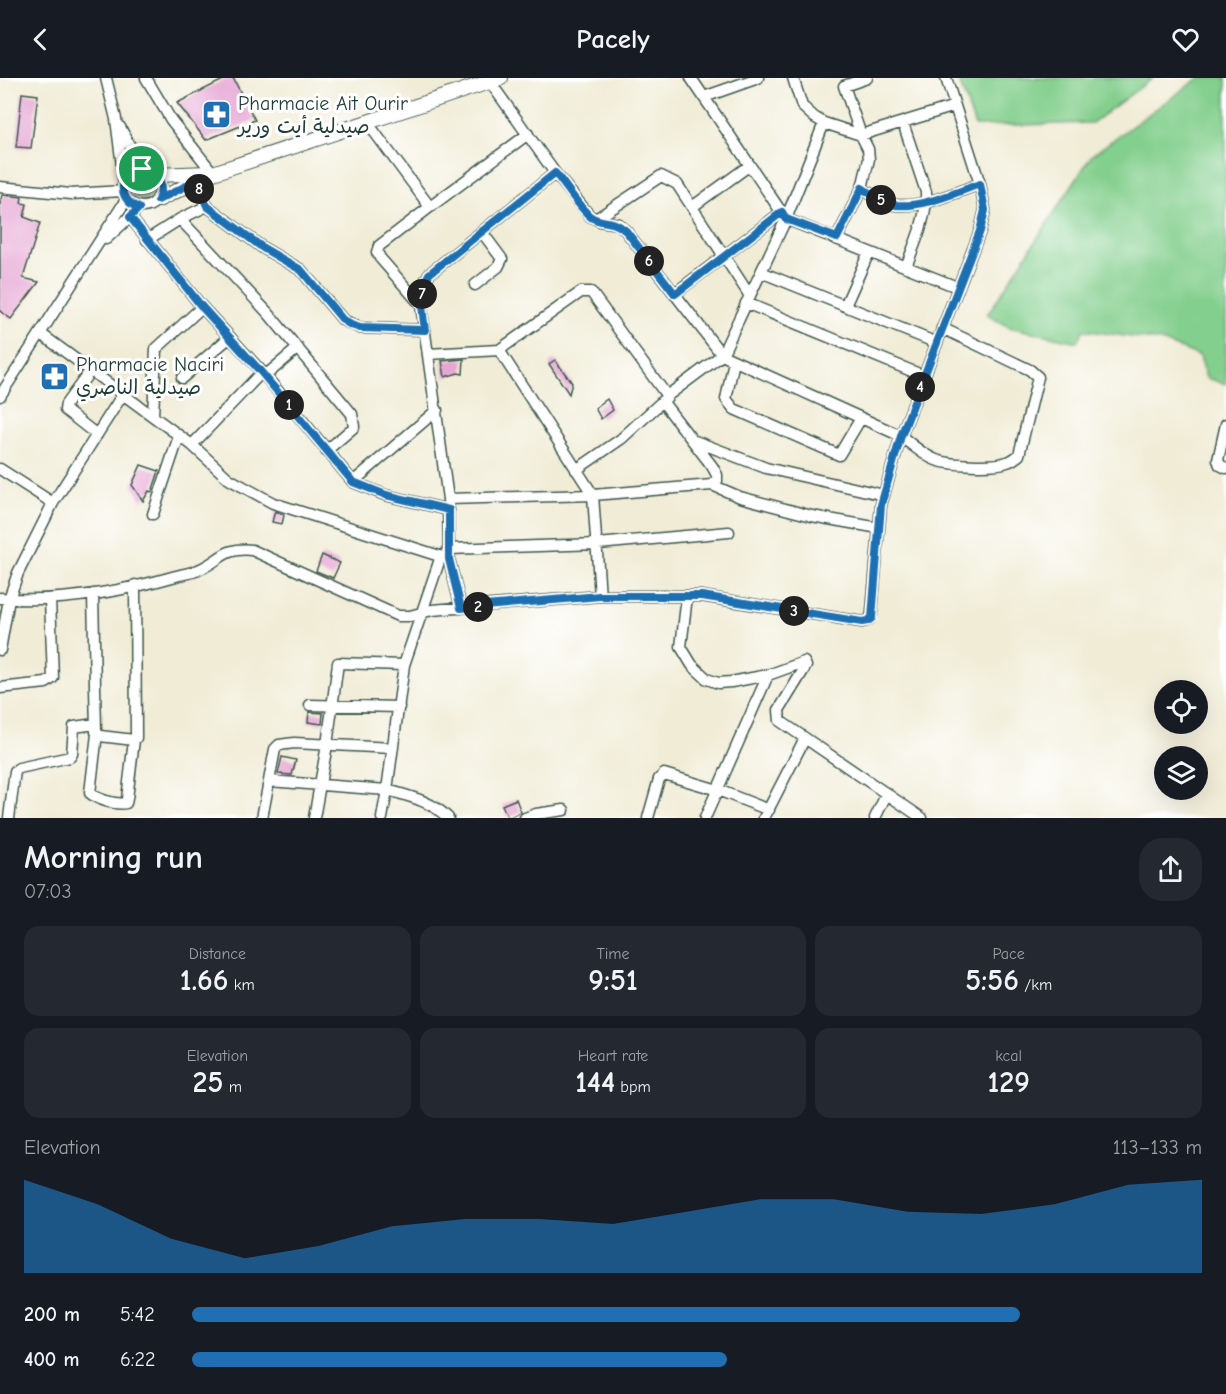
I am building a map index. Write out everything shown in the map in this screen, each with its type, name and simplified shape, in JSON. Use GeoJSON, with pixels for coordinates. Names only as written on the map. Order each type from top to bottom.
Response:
{"type":"FeatureCollection","features":[{"type":"Feature","properties":{"kind":"main road"},"geometry":{"type":"LineString","coordinates":[[158,200],[213,173],[495,80]]}},
{"type":"Feature","properties":{"kind":"main road"},"geometry":{"type":"LineString","coordinates":[[156,175],[213,173]]}},
{"type":"Feature","properties":{"kind":"street"},"geometry":{"type":"LineString","coordinates":[[0,396],[94,249],[124,191],[131,172],[142,169],[156,175],[162,187],[158,200],[150,207],[139,208],[132,205],[124,191],[116,119],[106,78]]}},
{"type":"Feature","properties":{"kind":"street"},"geometry":{"type":"LineString","coordinates":[[146,78],[171,120],[213,173]]}},
{"type":"Feature","properties":{"kind":"street"},"geometry":{"type":"LineString","coordinates":[[691,78],[784,216],[957,287]]}},
{"type":"Feature","properties":{"kind":"street"},"geometry":{"type":"LineString","coordinates":[[704,97],[758,78]]}},
{"type":"Feature","properties":{"kind":"street"},"geometry":{"type":"LineString","coordinates":[[794,78],[802,106],[824,123],[861,135],[955,106]]}},
{"type":"Feature","properties":{"kind":"street"},"geometry":{"type":"LineString","coordinates":[[837,238],[862,188],[869,159],[868,149],[844,86],[867,78]]}},
{"type":"Feature","properties":{"kind":"street"},"geometry":{"type":"LineString","coordinates":[[4,598],[50,599],[93,594],[135,585],[199,570],[236,548],[252,550],[399,616],[461,608],[600,596],[702,596],[868,621],[872,618],[881,505],[901,436],[980,231],[985,210],[980,184],[946,78]]}},
{"type":"Feature","properties":{"kind":"street"},"geometry":{"type":"LineString","coordinates":[[495,80],[555,173],[590,216],[619,224],[626,231],[722,355],[901,436],[918,450],[936,460],[956,464],[1005,463],[1019,454],[1038,377],[1030,370],[942,328]]}},
{"type":"Feature","properties":{"kind":"street"},"geometry":{"type":"LineString","coordinates":[[116,119],[142,169]]}},
{"type":"Feature","properties":{"kind":"street"},"geometry":{"type":"LineString","coordinates":[[368,122],[430,207]]}},
{"type":"Feature","properties":{"kind":"street"},"geometry":{"type":"LineString","coordinates":[[576,470],[621,439],[664,399],[722,355],[761,272],[824,123]]}},
{"type":"Feature","properties":{"kind":"street"},"geometry":{"type":"LineString","coordinates":[[903,123],[926,192],[925,215],[906,267]]}},
{"type":"Feature","properties":{"kind":"street"},"geometry":{"type":"LineString","coordinates":[[421,304],[380,258],[377,252],[379,246],[528,134]]}},
{"type":"Feature","properties":{"kind":"street"},"geometry":{"type":"LineString","coordinates":[[692,207],[750,165]]}},
{"type":"Feature","properties":{"kind":"street"},"geometry":{"type":"LineString","coordinates":[[461,608],[446,555],[449,504],[421,304],[423,285],[429,274],[555,173]]}},
{"type":"Feature","properties":{"kind":"street"},"geometry":{"type":"LineString","coordinates":[[596,219],[661,176],[677,184],[724,256],[748,300],[924,376]]}},
{"type":"Feature","properties":{"kind":"street"},"geometry":{"type":"LineString","coordinates":[[196,181],[207,206],[263,248],[301,270],[343,320],[360,328],[425,330]]}},
{"type":"Feature","properties":{"kind":"street"},"geometry":{"type":"LineString","coordinates":[[862,188],[880,200],[897,205],[926,202],[980,184]]}},
{"type":"Feature","properties":{"kind":"street"},"geometry":{"type":"LineString","coordinates":[[0,187],[70,194],[124,191]]}},
{"type":"Feature","properties":{"kind":"street"},"geometry":{"type":"LineString","coordinates":[[147,240],[180,219],[207,206]]}},
{"type":"Feature","properties":{"kind":"street"},"geometry":{"type":"LineString","coordinates":[[94,249],[139,208]]}},
{"type":"Feature","properties":{"kind":"street"},"geometry":{"type":"LineString","coordinates":[[675,294],[724,256],[784,216]]}},
{"type":"Feature","properties":{"kind":"street"},"geometry":{"type":"LineString","coordinates":[[130,217],[202,307],[263,374],[353,482],[386,495],[449,504],[712,485],[740,497],[812,516],[879,528]]}},
{"type":"Feature","properties":{"kind":"street"},"geometry":{"type":"LineString","coordinates":[[180,219],[269,314],[352,414],[355,421],[354,427],[327,451]]}},
{"type":"Feature","properties":{"kind":"street"},"geometry":{"type":"LineString","coordinates":[[475,285],[498,267],[502,259],[482,232]]}},
{"type":"Feature","properties":{"kind":"street"},"geometry":{"type":"LineString","coordinates":[[845,306],[869,252]]}},
{"type":"Feature","properties":{"kind":"street"},"geometry":{"type":"LineString","coordinates":[[761,272],[937,343]]}},
{"type":"Feature","properties":{"kind":"street"},"geometry":{"type":"LineString","coordinates":[[428,354],[499,350],[581,292],[591,292],[712,466],[717,475],[717,481],[712,485]]}},
{"type":"Feature","properties":{"kind":"street"},"geometry":{"type":"LineString","coordinates":[[153,416],[156,349],[202,307]]}},
{"type":"Feature","properties":{"kind":"street"},"geometry":{"type":"LineString","coordinates":[[41,334],[192,445],[229,479],[273,503],[446,555],[729,532]]}},
{"type":"Feature","properties":{"kind":"street"},"geometry":{"type":"LineString","coordinates":[[182,378],[230,337]]}},
{"type":"Feature","properties":{"kind":"street"},"geometry":{"type":"LineString","coordinates":[[192,445],[263,374],[298,348]]}},
{"type":"Feature","properties":{"kind":"street"},"geometry":{"type":"LineString","coordinates":[[499,350],[593,495],[600,596]]}},
{"type":"Feature","properties":{"kind":"street"},"geometry":{"type":"LineString","coordinates":[[734,361],[726,399],[734,409],[745,414],[839,455],[861,418]]}},
{"type":"Feature","properties":{"kind":"street"},"geometry":{"type":"LineString","coordinates":[[91,370],[66,404],[65,410],[97,435]]}},
{"type":"Feature","properties":{"kind":"street"},"geometry":{"type":"LineString","coordinates":[[0,650],[4,598],[53,503],[123,394]]}},
{"type":"Feature","properties":{"kind":"street"},"geometry":{"type":"LineString","coordinates":[[353,482],[437,410]]}},
{"type":"Feature","properties":{"kind":"street"},"geometry":{"type":"LineString","coordinates":[[1226,424],[1218,460],[1220,465],[1226,468]]}},
{"type":"Feature","properties":{"kind":"street"},"geometry":{"type":"LineString","coordinates":[[153,514],[179,436]]}},
{"type":"Feature","properties":{"kind":"street"},"geometry":{"type":"LineString","coordinates":[[692,440],[766,468],[884,495]]}},
{"type":"Feature","properties":{"kind":"street"},"geometry":{"type":"LineString","coordinates":[[0,469],[53,503]]}},
{"type":"Feature","properties":{"kind":"street"},"geometry":{"type":"LineString","coordinates":[[382,818],[404,665],[422,612],[446,555]]}},
{"type":"Feature","properties":{"kind":"street"},"geometry":{"type":"LineString","coordinates":[[93,594],[96,729],[90,793],[94,797],[119,804],[126,803],[136,738],[135,585]]}},
{"type":"Feature","properties":{"kind":"street"},"geometry":{"type":"LineString","coordinates":[[687,596],[681,646],[692,665],[708,679],[718,683],[768,675],[800,663],[806,664],[779,710],[778,716],[784,724],[922,818]]}},
{"type":"Feature","properties":{"kind":"street"},"geometry":{"type":"LineString","coordinates":[[0,688],[46,683],[53,678],[50,599]]}},
{"type":"Feature","properties":{"kind":"street"},"geometry":{"type":"LineString","coordinates":[[314,818],[338,663],[404,665]]}},
{"type":"Feature","properties":{"kind":"street"},"geometry":{"type":"LineString","coordinates":[[705,818],[768,675]]}},
{"type":"Feature","properties":{"kind":"street"},"geometry":{"type":"LineString","coordinates":[[310,705],[399,707]]}},
{"type":"Feature","properties":{"kind":"street"},"geometry":{"type":"LineString","coordinates":[[9,818],[15,771],[19,768],[70,757],[74,727],[96,729],[134,740]]}},
{"type":"Feature","properties":{"kind":"street"},"geometry":{"type":"LineString","coordinates":[[648,818],[658,779],[664,774],[718,790],[766,814],[805,738]]}},
{"type":"Feature","properties":{"kind":"street"},"geometry":{"type":"LineString","coordinates":[[262,818],[275,749],[279,745],[294,743],[393,748]]}},
{"type":"Feature","properties":{"kind":"street"},"geometry":{"type":"LineString","coordinates":[[269,781],[387,790],[422,800],[448,818]]}},
{"type":"Feature","properties":{"kind":"street"},"geometry":{"type":"LineString","coordinates":[[874,818],[887,793]]}},
{"type":"Feature","properties":{"kind":"street"},"geometry":{"type":"LineString","coordinates":[[525,818],[564,810]]}},
{"type":"Feature","properties":{"kind":"green space"},"geometry":{"type":"Polygon","coordinates":[[[958,78],[1153,78],[1092,123],[975,126],[958,78]]]}},
{"type":"Feature","properties":{"kind":"green space"},"geometry":{"type":"Polygon","coordinates":[[[1199,78],[1226,78],[1226,384],[1206,378],[1200,356],[1161,341],[1083,330],[1077,342],[1009,327],[987,315],[1092,155],[1199,78]]]}},
{"type":"Feature","properties":{"kind":"green space"},"geometry":{"type":"Polygon","coordinates":[[[142,177],[150,180],[153,188],[150,196],[142,199],[134,196],[131,188],[134,180],[142,177]]]}},
{"type":"Feature","properties":{"kind":"building"},"geometry":{"type":"Polygon","coordinates":[[[227,78],[233,78],[255,120],[206,140],[177,103],[227,78]]]}},
{"type":"Feature","properties":{"kind":"building"},"geometry":{"type":"Polygon","coordinates":[[[22,93],[38,95],[31,148],[16,147],[22,93]]]}},
{"type":"Feature","properties":{"kind":"building"},"geometry":{"type":"Polygon","coordinates":[[[2,195],[22,197],[21,203],[27,204],[24,217],[40,223],[23,278],[39,282],[11,319],[0,311],[0,204],[2,195]]]}},
{"type":"Feature","properties":{"kind":"building"},"geometry":{"type":"Polygon","coordinates":[[[464,359],[463,374],[458,373],[445,377],[442,361],[464,359]]]}},
{"type":"Feature","properties":{"kind":"building"},"geometry":{"type":"Polygon","coordinates":[[[555,360],[572,383],[569,394],[549,364],[555,360]]]}},
{"type":"Feature","properties":{"kind":"building"},"geometry":{"type":"Polygon","coordinates":[[[607,399],[613,410],[601,419],[595,408],[607,399]]]}},
{"type":"Feature","properties":{"kind":"building"},"geometry":{"type":"Polygon","coordinates":[[[141,465],[159,471],[152,492],[149,491],[143,501],[132,485],[141,465]]]}},
{"type":"Feature","properties":{"kind":"building"},"geometry":{"type":"Polygon","coordinates":[[[275,511],[284,515],[282,524],[272,522],[275,511]]]}},
{"type":"Feature","properties":{"kind":"building"},"geometry":{"type":"Polygon","coordinates":[[[322,555],[340,563],[333,578],[316,571],[322,555]]]}},
{"type":"Feature","properties":{"kind":"building"},"geometry":{"type":"Polygon","coordinates":[[[309,712],[323,713],[322,724],[308,722],[309,712]]]}},
{"type":"Feature","properties":{"kind":"building"},"geometry":{"type":"Polygon","coordinates":[[[282,757],[296,760],[292,775],[278,774],[282,757]]]}},
{"type":"Feature","properties":{"kind":"building"},"geometry":{"type":"Polygon","coordinates":[[[516,799],[521,812],[508,818],[502,805],[516,799]]]}},
{"type":"Feature","properties":{"kind":"place","name":"Pharmacie Ait Ourir صيدلية أيت ورير"},"geometry":{"type":"Point","coordinates":[217,114]}},
{"type":"Feature","properties":{"kind":"place","name":"Pharmacie Naciri صيدلية الناصري"},"geometry":{"type":"Point","coordinates":[55,376]}},
{"type":"Feature","properties":{"kind":"route"},"geometry":{"type":"LineString","coordinates":[[142,169],[152,172],[160,180],[162,187],[158,200],[196,181],[207,206],[263,248],[301,270],[343,320],[351,325],[360,328],[425,330],[421,304],[423,285],[429,274],[555,173],[590,216],[600,221],[619,224],[626,231],[675,294],[782,212],[786,219],[837,238],[862,188],[880,200],[897,205],[926,202],[980,184],[985,210],[980,231],[901,436],[881,505],[872,618],[862,622],[702,596],[600,596],[461,608],[449,559],[449,510],[386,495],[353,482],[261,372],[202,307],[130,217],[139,208],[126,200],[123,191],[124,182],[131,172],[142,169]]}}]}
